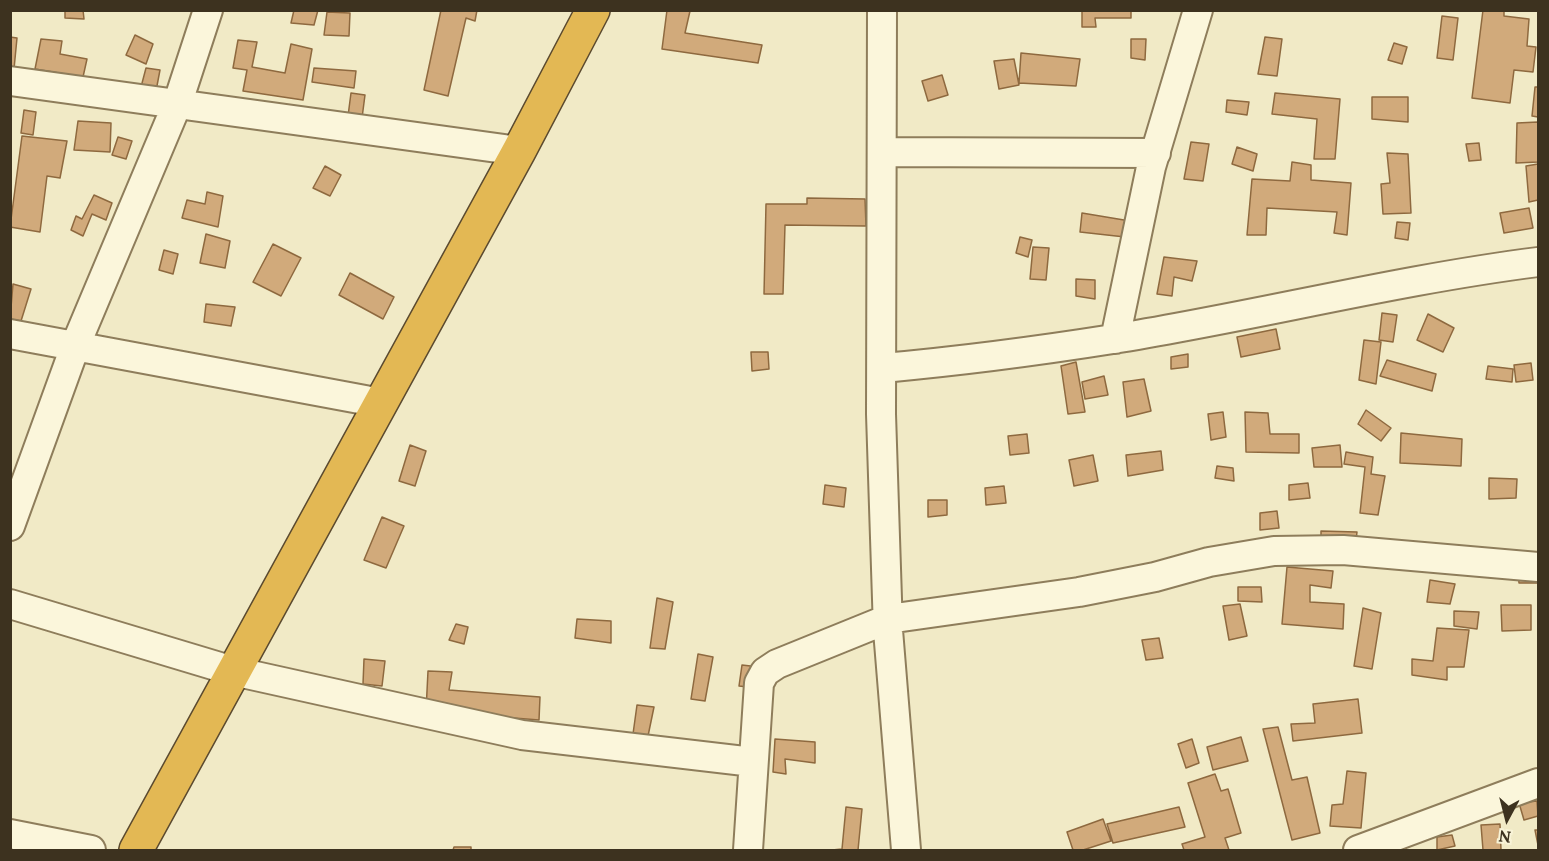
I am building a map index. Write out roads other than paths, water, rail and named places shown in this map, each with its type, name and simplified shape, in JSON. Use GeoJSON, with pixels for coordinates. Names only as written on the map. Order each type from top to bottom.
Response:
{"type":"FeatureCollection","features":[{"type":"Feature","properties":{"kind":"highway"},"geometry":{"type":"LineString","coordinates":[[136,850],[519,151],[593,10]]}},
{"type":"Feature","properties":{"kind":"street"},"geometry":{"type":"LineString","coordinates":[[10,526],[76,344],[178,102],[208,10]]}},
{"type":"Feature","properties":{"kind":"street"},"geometry":{"type":"LineString","coordinates":[[882,10],[883,368],[881,414],[888,619],[906,850]]}},
{"type":"Feature","properties":{"kind":"street"},"geometry":{"type":"LineString","coordinates":[[1114,339],[1155,153],[1198,10]]}},
{"type":"Feature","properties":{"kind":"street"},"geometry":{"type":"LineString","coordinates":[[10,81],[178,102],[519,151]]}},
{"type":"Feature","properties":{"kind":"street"},"geometry":{"type":"LineString","coordinates":[[882,152],[1155,153]]}},
{"type":"Feature","properties":{"kind":"street"},"geometry":{"type":"LineString","coordinates":[[883,368],[941,363],[1114,339],[1469,271],[1539,262]]}},
{"type":"Feature","properties":{"kind":"street"},"geometry":{"type":"LineString","coordinates":[[10,334],[76,344],[381,403]]}},
{"type":"Feature","properties":{"kind":"street"},"geometry":{"type":"LineString","coordinates":[[748,850],[756,697],[759,683],[765,672],[777,664],[888,619],[1079,592],[1155,577],[1209,562],[1274,551],[1343,550],[1539,567]]}},
{"type":"Feature","properties":{"kind":"street"},"geometry":{"type":"LineString","coordinates":[[10,604],[233,671],[522,735],[753,762]]}},
{"type":"Feature","properties":{"kind":"street"},"geometry":{"type":"LineString","coordinates":[[1358,850],[1539,783]]}},
{"type":"Feature","properties":{"kind":"street"},"geometry":{"type":"LineString","coordinates":[[10,834],[91,850]]}}]}
